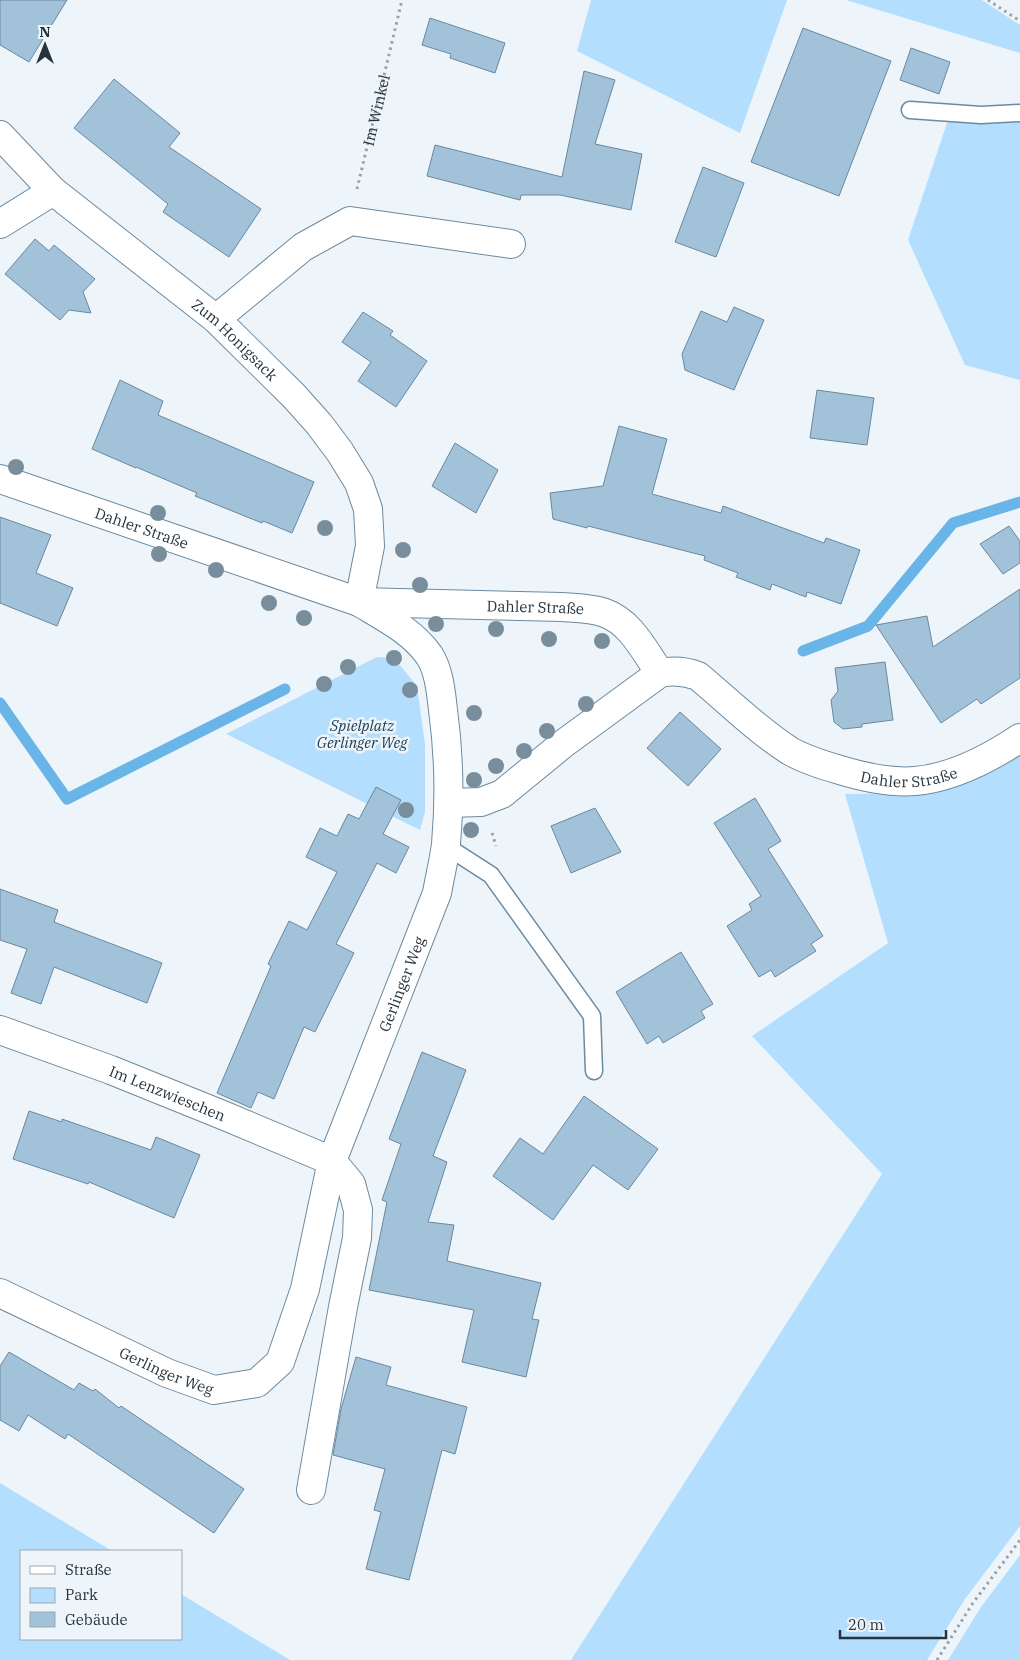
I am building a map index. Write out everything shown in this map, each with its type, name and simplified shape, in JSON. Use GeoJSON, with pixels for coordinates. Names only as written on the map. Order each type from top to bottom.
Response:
{"type":"FeatureCollection","features":[{"type":"Feature","properties":{"kind":"street","name":"Zum Honigsack"},"geometry":{"type":"LineString","coordinates":[[0,135],[53,191],[216,319],[294,396],[319,424],[340,452],[359,483],[368,509],[370,546],[359,602]]}},
{"type":"Feature","properties":{"kind":"street"},"geometry":{"type":"LineString","coordinates":[[0,224],[53,191]]}},
{"type":"Feature","properties":{"kind":"street"},"geometry":{"type":"LineString","coordinates":[[216,319],[302,247],[350,221],[511,244]]}},
{"type":"Feature","properties":{"kind":"street","name":"Dahler Straße"},"geometry":{"type":"LineString","coordinates":[[0,479],[359,602],[562,607],[590,609],[605,613],[626,626],[660,673],[675,670],[689,672],[698,676],[772,738],[791,751],[814,762],[854,774],[885,780],[915,781],[956,772],[997,753],[1020,738]]}},
{"type":"Feature","properties":{"kind":"street","name":"Gerlinger Weg"},"geometry":{"type":"LineString","coordinates":[[0,1292],[167,1373],[214,1390],[257,1383],[280,1362],[305,1289],[332,1161],[437,893],[446,846],[449,803],[445,720],[440,685],[435,668],[430,656],[406,632],[359,602]]}},
{"type":"Feature","properties":{"kind":"street"},"geometry":{"type":"LineString","coordinates":[[449,803],[481,802],[502,794],[563,744],[660,673]]}},
{"type":"Feature","properties":{"kind":"street","name":"Im Lenzwieschen"},"geometry":{"type":"LineString","coordinates":[[0,1030],[111,1070],[332,1161]]}},
{"type":"Feature","properties":{"kind":"street"},"geometry":{"type":"LineString","coordinates":[[311,1490],[342,1308],[357,1238],[358,1210],[351,1184],[332,1161]]}},
{"type":"Feature","properties":{"kind":"lane"},"geometry":{"type":"LineString","coordinates":[[910,110],[981,115],[1020,114]]}},
{"type":"Feature","properties":{"kind":"lane"},"geometry":{"type":"LineString","coordinates":[[446,846],[491,875],[592,1016],[594,1071]]}},
{"type":"Feature","properties":{"kind":"path","name":"Im Winkel"},"geometry":{"type":"LineString","coordinates":[[350,221],[402,0]]}},
{"type":"Feature","properties":{"kind":"path"},"geometry":{"type":"LineString","coordinates":[[988,0],[1020,21]]}},
{"type":"Feature","properties":{"kind":"path"},"geometry":{"type":"LineString","coordinates":[[481,802],[492,830],[498,854],[491,875]]}},
{"type":"Feature","properties":{"kind":"path"},"geometry":{"type":"LineString","coordinates":[[936,1660],[973,1603],[1020,1540]]}},
{"type":"Feature","properties":{"kind":"green space"},"geometry":{"type":"Polygon","coordinates":[[[591,0],[787,0],[740,133],[577,51],[591,0]]]}},
{"type":"Feature","properties":{"kind":"green space"},"geometry":{"type":"Polygon","coordinates":[[[846,0],[982,0],[1020,25],[1020,53],[846,0]]]}},
{"type":"Feature","properties":{"kind":"green space"},"geometry":{"type":"Polygon","coordinates":[[[1020,119],[1020,380],[965,365],[908,240],[948,120],[1020,119]]]}},
{"type":"Feature","properties":{"kind":"green space","name":"Spielplatz Gerlinger Weg"},"geometry":{"type":"Polygon","coordinates":[[[377,657],[394,658],[417,686],[425,744],[425,812],[420,830],[226,734],[377,657]]]}},
{"type":"Feature","properties":{"kind":"green space"},"geometry":{"type":"Polygon","coordinates":[[[1020,745],[1020,1526],[965,1599],[927,1660],[571,1660],[882,1174],[752,1036],[888,943],[845,794],[917,793],[1020,745]]]}},
{"type":"Feature","properties":{"kind":"green space"},"geometry":{"type":"Polygon","coordinates":[[[0,1483],[110,1550],[20,1550],[20,1640],[182,1640],[182,1595],[290,1660],[0,1660],[0,1483]]]}},
{"type":"Feature","properties":{"kind":"green space"},"geometry":{"type":"Polygon","coordinates":[[[1020,1555],[1020,1660],[948,1660],[981,1607],[1020,1555]]]}},
{"type":"Feature","properties":{"kind":"building"},"geometry":{"type":"Polygon","coordinates":[[[0,0],[67,0],[29,62],[0,45],[0,0]]]}},
{"type":"Feature","properties":{"kind":"building"},"geometry":{"type":"Polygon","coordinates":[[[430,18],[505,43],[495,73],[450,58],[451,54],[422,45],[430,18]]]}},
{"type":"Feature","properties":{"kind":"building"},"geometry":{"type":"Polygon","coordinates":[[[803,28],[891,61],[839,196],[751,162],[803,28]]]}},
{"type":"Feature","properties":{"kind":"building"},"geometry":{"type":"Polygon","coordinates":[[[911,48],[950,62],[939,94],[900,80],[911,48]]]}},
{"type":"Feature","properties":{"kind":"building"},"geometry":{"type":"Polygon","coordinates":[[[584,71],[615,80],[595,144],[642,154],[631,210],[560,195],[521,195],[520,200],[427,176],[435,145],[562,177],[584,71]]]}},
{"type":"Feature","properties":{"kind":"building"},"geometry":{"type":"Polygon","coordinates":[[[114,79],[180,133],[169,147],[261,209],[229,257],[163,212],[168,204],[74,128],[114,79]]]}},
{"type":"Feature","properties":{"kind":"building"},"geometry":{"type":"Polygon","coordinates":[[[703,167],[744,183],[716,257],[675,242],[703,167]]]}},
{"type":"Feature","properties":{"kind":"building"},"geometry":{"type":"Polygon","coordinates":[[[35,239],[49,251],[54,245],[95,279],[83,292],[91,313],[69,310],[60,320],[5,274],[35,239]]]}},
{"type":"Feature","properties":{"kind":"building"},"geometry":{"type":"Polygon","coordinates":[[[734,307],[764,320],[734,390],[685,370],[682,354],[701,311],[727,322],[734,307]]]}},
{"type":"Feature","properties":{"kind":"building"},"geometry":{"type":"Polygon","coordinates":[[[363,312],[393,331],[390,335],[427,361],[396,407],[358,381],[371,362],[342,342],[363,312]]]}},
{"type":"Feature","properties":{"kind":"building"},"geometry":{"type":"Polygon","coordinates":[[[120,380],[163,401],[158,415],[314,482],[292,533],[195,496],[197,493],[92,449],[120,380]]]}},
{"type":"Feature","properties":{"kind":"building"},"geometry":{"type":"Polygon","coordinates":[[[817,390],[874,398],[867,445],[810,438],[817,390]]]}},
{"type":"Feature","properties":{"kind":"building"},"geometry":{"type":"Polygon","coordinates":[[[619,426],[667,439],[652,494],[721,513],[723,506],[824,543],[826,538],[860,550],[841,604],[807,592],[806,597],[772,584],[770,590],[736,577],[738,573],[704,560],[705,556],[553,519],[550,493],[603,486],[619,426]]]}},
{"type":"Feature","properties":{"kind":"building"},"geometry":{"type":"Polygon","coordinates":[[[455,443],[498,470],[476,513],[432,486],[455,443]]]}},
{"type":"Feature","properties":{"kind":"building"},"geometry":{"type":"Polygon","coordinates":[[[0,517],[51,535],[36,573],[73,588],[57,626],[0,603],[0,517]]]}},
{"type":"Feature","properties":{"kind":"building"},"geometry":{"type":"Polygon","coordinates":[[[1009,526],[1020,541],[1020,563],[1003,574],[980,544],[1009,526]]]}},
{"type":"Feature","properties":{"kind":"building"},"geometry":{"type":"Polygon","coordinates":[[[1020,589],[1020,678],[981,704],[977,699],[941,723],[876,625],[927,616],[933,647],[1020,589]]]}},
{"type":"Feature","properties":{"kind":"building"},"geometry":{"type":"Polygon","coordinates":[[[885,662],[893,720],[862,724],[862,727],[843,729],[834,722],[831,700],[838,691],[835,668],[885,662]]]}},
{"type":"Feature","properties":{"kind":"building"},"geometry":{"type":"Polygon","coordinates":[[[680,712],[721,749],[688,786],[647,748],[680,712]]]}},
{"type":"Feature","properties":{"kind":"building"},"geometry":{"type":"Polygon","coordinates":[[[376,787],[401,800],[383,834],[409,847],[396,873],[377,863],[336,944],[354,953],[315,1032],[304,1027],[274,1099],[258,1092],[251,1108],[217,1093],[271,966],[268,964],[289,921],[307,930],[337,872],[306,857],[320,828],[337,836],[348,814],[359,819],[376,787]]]}},
{"type":"Feature","properties":{"kind":"building"},"geometry":{"type":"Polygon","coordinates":[[[755,798],[781,841],[768,849],[823,936],[811,944],[816,951],[775,977],[771,970],[759,977],[727,926],[752,910],[749,904],[761,896],[714,823],[755,798]]]}},
{"type":"Feature","properties":{"kind":"building"},"geometry":{"type":"Polygon","coordinates":[[[595,808],[621,852],[571,873],[551,826],[595,808]]]}},
{"type":"Feature","properties":{"kind":"building"},"geometry":{"type":"Polygon","coordinates":[[[0,889],[58,910],[54,922],[162,963],[147,1003],[54,967],[41,1004],[11,993],[27,949],[0,940],[0,889]]]}},
{"type":"Feature","properties":{"kind":"building"},"geometry":{"type":"Polygon","coordinates":[[[681,952],[713,1004],[701,1011],[705,1018],[663,1043],[659,1036],[647,1044],[616,992],[681,952]]]}},
{"type":"Feature","properties":{"kind":"building"},"geometry":{"type":"Polygon","coordinates":[[[422,1052],[466,1070],[433,1156],[447,1162],[428,1222],[454,1225],[447,1261],[541,1283],[532,1319],[539,1320],[526,1377],[462,1362],[474,1310],[369,1290],[387,1202],[382,1200],[401,1144],[389,1139],[422,1052]]]}},
{"type":"Feature","properties":{"kind":"building"},"geometry":{"type":"Polygon","coordinates":[[[584,1096],[658,1149],[628,1190],[593,1165],[553,1220],[493,1176],[520,1138],[543,1154],[584,1096]]]}},
{"type":"Feature","properties":{"kind":"building"},"geometry":{"type":"Polygon","coordinates":[[[29,1111],[62,1122],[62,1119],[151,1150],[156,1137],[200,1155],[174,1218],[89,1182],[88,1184],[13,1159],[29,1111]]]}},
{"type":"Feature","properties":{"kind":"building"},"geometry":{"type":"Polygon","coordinates":[[[9,1352],[74,1390],[79,1383],[93,1391],[95,1389],[119,1408],[121,1406],[244,1489],[214,1533],[68,1434],[65,1439],[28,1415],[19,1431],[0,1420],[0,1366],[9,1352]]]}},
{"type":"Feature","properties":{"kind":"building"},"geometry":{"type":"Polygon","coordinates":[[[356,1357],[391,1367],[386,1385],[467,1407],[455,1454],[442,1450],[409,1580],[366,1569],[381,1512],[374,1510],[385,1469],[333,1455],[341,1409],[356,1357]]]}},
{"type":"Feature","properties":{"kind":"waterway"},"geometry":{"type":"LineString","coordinates":[[803,651],[868,626],[953,523],[1020,502]]}},
{"type":"Feature","properties":{"kind":"waterway"},"geometry":{"type":"LineString","coordinates":[[0,703],[67,799],[285,689]]}}]}
